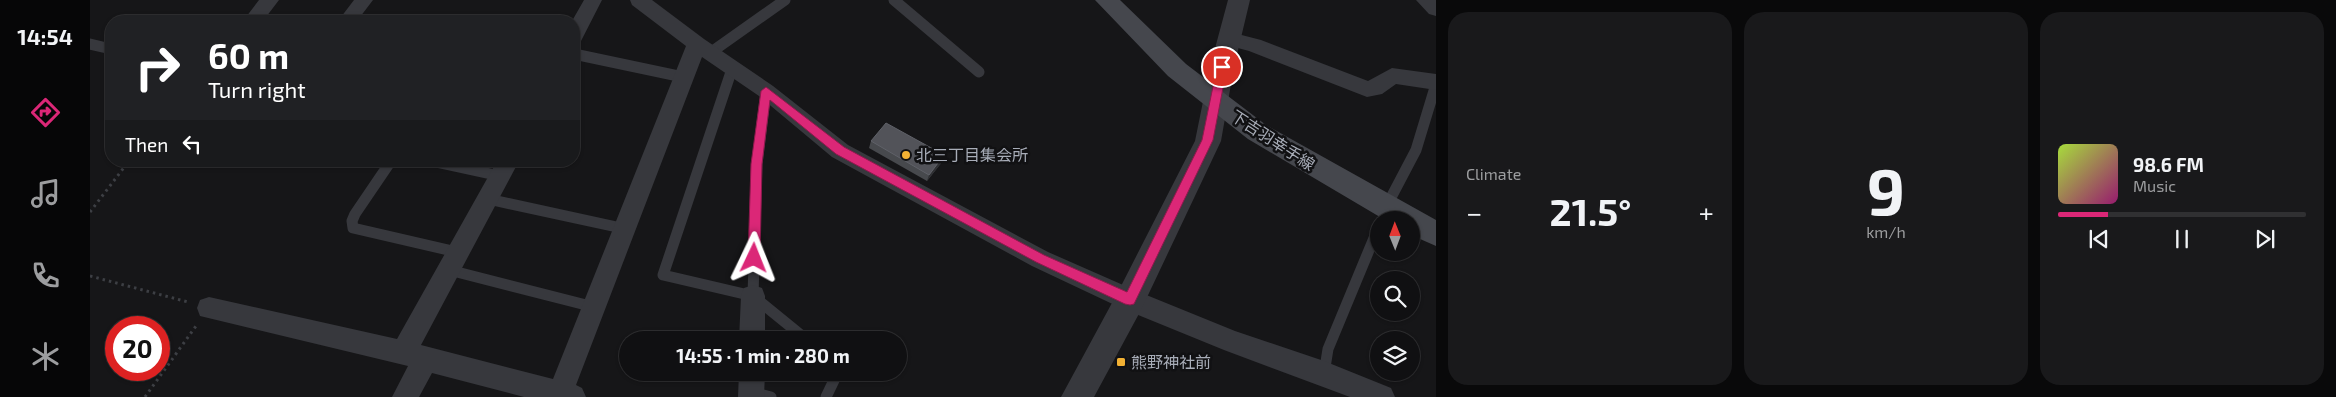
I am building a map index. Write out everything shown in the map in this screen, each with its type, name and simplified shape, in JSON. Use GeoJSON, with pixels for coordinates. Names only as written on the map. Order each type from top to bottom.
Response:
{"type":"FeatureCollection","features":[{"type":"Feature","properties":{"kind":"main road","name":"下吉羽幸手線"},"geometry":{"type":"LineString","coordinates":[[1106,0],[1177,70],[1216,102],[1372,211]]}},
{"type":"Feature","properties":{"kind":"main road","name":"下吉羽幸手線"},"geometry":{"type":"LineString","coordinates":[[1420,226],[1436,234]]}},
{"type":"Feature","properties":{"kind":"street"},"geometry":{"type":"LineString","coordinates":[[257,15],[270,0]]}},
{"type":"Feature","properties":{"kind":"street"},"geometry":{"type":"LineString","coordinates":[[352,15],[364,0]]}},
{"type":"Feature","properties":{"kind":"street"},"geometry":{"type":"LineString","coordinates":[[580,24],[592,0]]}},
{"type":"Feature","properties":{"kind":"street"},"geometry":{"type":"LineString","coordinates":[[639,0],[704,49],[766,91],[840,150],[1040,258],[1130,300],[1233,342],[1382,397]]}},
{"type":"Feature","properties":{"kind":"street"},"geometry":{"type":"LineString","coordinates":[[1077,397],[1130,300],[1208,140],[1239,0]]}},
{"type":"Feature","properties":{"kind":"street"},"geometry":{"type":"LineString","coordinates":[[1425,0],[1436,9]]}},
{"type":"Feature","properties":{"kind":"street"},"geometry":{"type":"LineString","coordinates":[[1230,38],[1367,89],[1375,89],[1392,76],[1436,83]]}},
{"type":"Feature","properties":{"kind":"street"},"geometry":{"type":"LineString","coordinates":[[209,308],[566,395],[594,307],[626,229],[683,77],[704,49]]}},
{"type":"Feature","properties":{"kind":"street"},"geometry":{"type":"LineString","coordinates":[[405,397],[414,357],[453,261],[504,168]]}},
{"type":"Feature","properties":{"kind":"street"},"geometry":{"type":"LineString","coordinates":[[752,331],[753,296]]}},
{"type":"Feature","properties":{"kind":"lane"},"geometry":{"type":"LineString","coordinates":[[894,0],[979,72]]}},
{"type":"Feature","properties":{"kind":"lane"},"geometry":{"type":"LineString","coordinates":[[704,49],[777,2]]}},
{"type":"Feature","properties":{"kind":"lane"},"geometry":{"type":"LineString","coordinates":[[90,44],[105,48]]}},
{"type":"Feature","properties":{"kind":"lane"},"geometry":{"type":"LineString","coordinates":[[580,55],[683,77]]}},
{"type":"Feature","properties":{"kind":"lane"},"geometry":{"type":"LineString","coordinates":[[732,69],[663,275],[753,296],[796,331]]}},
{"type":"Feature","properties":{"kind":"lane"},"geometry":{"type":"LineString","coordinates":[[1386,211],[1416,150],[1436,83]]}},
{"type":"Feature","properties":{"kind":"lane"},"geometry":{"type":"LineString","coordinates":[[753,296],[757,164],[766,91]]}},
{"type":"Feature","properties":{"kind":"lane"},"geometry":{"type":"LineString","coordinates":[[387,167],[355,214],[352,221],[353,228],[594,307]]}},
{"type":"Feature","properties":{"kind":"lane"},"geometry":{"type":"LineString","coordinates":[[488,199],[626,229]]}},
{"type":"Feature","properties":{"kind":"lane"},"geometry":{"type":"LineString","coordinates":[[1324,374],[1328,349],[1370,247]]}},
{"type":"Feature","properties":{"kind":"lane"},"geometry":{"type":"LineString","coordinates":[[826,397],[834,381]]}},
{"type":"Feature","properties":{"kind":"path"},"geometry":{"type":"LineString","coordinates":[[90,212],[124,167]]}},
{"type":"Feature","properties":{"kind":"path"},"geometry":{"type":"LineString","coordinates":[[90,276],[209,308],[145,397]]}},
{"type":"Feature","properties":{"kind":"building","name":"北三丁目集会所"},"geometry":{"type":"Polygon","coordinates":[[[886,123],[944,155],[929,175],[871,141],[886,123]]]}},
{"type":"Feature","properties":{"kind":"place","name":"北三丁目集会所"},"geometry":{"type":"Point","coordinates":[906,155]}},
{"type":"Feature","properties":{"kind":"place","name":"熊野神社前"},"geometry":{"type":"Point","coordinates":[1121,362]}},
{"type":"Feature","properties":{"kind":"route"},"geometry":{"type":"LineString","coordinates":[[754,258],[757,164],[766,91],[840,150],[1040,258],[1130,300],[1208,140],[1222,67]]}}]}
